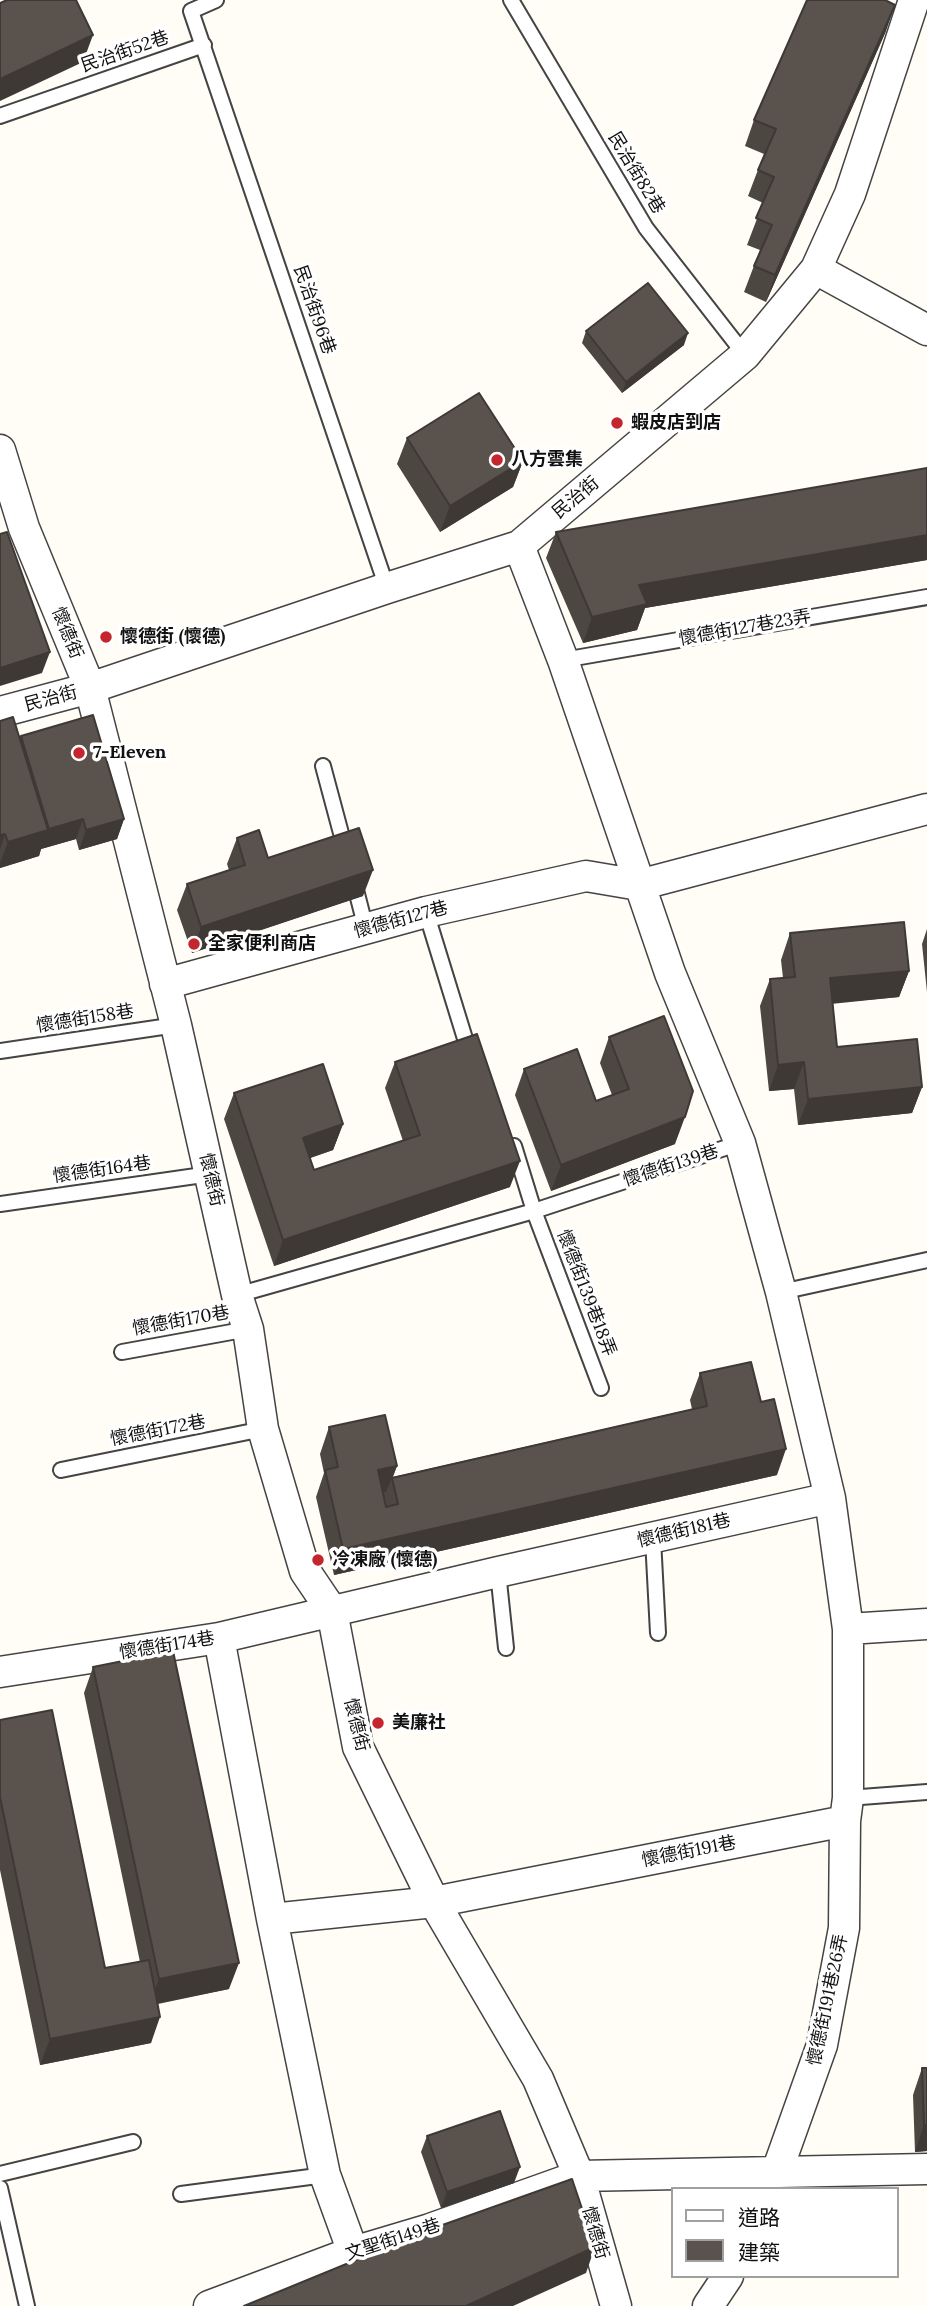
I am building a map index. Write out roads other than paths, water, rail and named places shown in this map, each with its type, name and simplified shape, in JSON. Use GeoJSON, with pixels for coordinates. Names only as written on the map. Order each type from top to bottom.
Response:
{"type":"FeatureCollection","features":[{"type":"Feature","properties":{"kind":"street","name":"民治街"},"geometry":{"type":"LineString","coordinates":[[0,712],[90,688],[387,588],[519,547],[745,355],[816,269],[849,194],[915,19]]}},
{"type":"Feature","properties":{"kind":"street"},"geometry":{"type":"LineString","coordinates":[[816,269],[927,330]]}},
{"type":"Feature","properties":{"kind":"street","name":"懷德街"},"geometry":{"type":"LineString","coordinates":[[0,450],[24,528],[90,688],[176,1025],[237,1296],[248,1329],[263,1429],[305,1571],[332,1611],[358,1747],[434,1902],[538,2079],[579,2176],[616,2306]]}},
{"type":"Feature","properties":{"kind":"street"},"geometry":{"type":"LineString","coordinates":[[519,547],[563,660],[670,973],[740,1143]]}},
{"type":"Feature","properties":{"kind":"street","name":"懷德街127巷"},"geometry":{"type":"LineString","coordinates":[[165,984],[426,912],[586,876],[639,885],[927,809]]}},
{"type":"Feature","properties":{"kind":"street","name":"懷德街139巷"},"geometry":{"type":"LineString","coordinates":[[740,1143],[781,1292],[830,1498]]}},
{"type":"Feature","properties":{"kind":"street"},"geometry":{"type":"LineString","coordinates":[[830,1498],[848,1629],[927,1624]]}},
{"type":"Feature","properties":{"kind":"street","name":"懷德街181巷"},"geometry":{"type":"LineString","coordinates":[[332,1611],[830,1498]]}},
{"type":"Feature","properties":{"kind":"street","name":"懷德街174巷"},"geometry":{"type":"LineString","coordinates":[[0,1672],[219,1638],[332,1611]]}},
{"type":"Feature","properties":{"kind":"street","name":"懷德街191巷26弄"},"geometry":{"type":"LineString","coordinates":[[774,2181],[822,2045],[844,1927],[848,1629]]}},
{"type":"Feature","properties":{"kind":"street"},"geometry":{"type":"LineString","coordinates":[[219,1638],[272,1919],[325,2175],[353,2252]]}},
{"type":"Feature","properties":{"kind":"street","name":"懷德街191巷"},"geometry":{"type":"LineString","coordinates":[[434,1902],[846,1810]]}},
{"type":"Feature","properties":{"kind":"street"},"geometry":{"type":"LineString","coordinates":[[272,1919],[434,1902]]}},
{"type":"Feature","properties":{"kind":"street","name":"文聖街149巷"},"geometry":{"type":"LineString","coordinates":[[209,2306],[353,2252],[430,2229],[579,2176],[774,2181],[927,2169]]}},
{"type":"Feature","properties":{"kind":"street"},"geometry":{"type":"LineString","coordinates":[[708,2306],[728,2278]]}},
{"type":"Feature","properties":{"kind":"lane"},"geometry":{"type":"LineString","coordinates":[[204,45],[191,11],[216,0]]}},
{"type":"Feature","properties":{"kind":"lane","name":"民治街82巷"},"geometry":{"type":"LineString","coordinates":[[510,0],[646,228],[745,355]]}},
{"type":"Feature","properties":{"kind":"lane","name":"民治街52巷"},"geometry":{"type":"LineString","coordinates":[[0,116],[204,45]]}},
{"type":"Feature","properties":{"kind":"lane","name":"民治街96巷"},"geometry":{"type":"LineString","coordinates":[[204,45],[387,588]]}},
{"type":"Feature","properties":{"kind":"lane","name":"懷德街127巷23弄"},"geometry":{"type":"LineString","coordinates":[[563,660],[927,597]]}},
{"type":"Feature","properties":{"kind":"lane"},"geometry":{"type":"LineString","coordinates":[[323,766],[366,929]]}},
{"type":"Feature","properties":{"kind":"lane"},"geometry":{"type":"LineString","coordinates":[[426,912],[471,1059],[481,1068]]}},
{"type":"Feature","properties":{"kind":"lane","name":"懷德街158巷"},"geometry":{"type":"LineString","coordinates":[[0,1051],[176,1025]]}},
{"type":"Feature","properties":{"kind":"lane"},"geometry":{"type":"LineString","coordinates":[[511,1137],[534,1210]]}},
{"type":"Feature","properties":{"kind":"lane","name":"懷德街139巷"},"geometry":{"type":"LineString","coordinates":[[237,1296],[534,1210],[740,1143]]}},
{"type":"Feature","properties":{"kind":"lane","name":"懷德街164巷"},"geometry":{"type":"LineString","coordinates":[[0,1204],[210,1174]]}},
{"type":"Feature","properties":{"kind":"lane","name":"懷德街139巷18弄"},"geometry":{"type":"LineString","coordinates":[[534,1210],[601,1388]]}},
{"type":"Feature","properties":{"kind":"lane"},"geometry":{"type":"LineString","coordinates":[[781,1292],[927,1260]]}},
{"type":"Feature","properties":{"kind":"lane","name":"懷德街170巷"},"geometry":{"type":"LineString","coordinates":[[122,1352],[248,1329]]}},
{"type":"Feature","properties":{"kind":"lane","name":"懷德街172巷"},"geometry":{"type":"LineString","coordinates":[[61,1470],[263,1429]]}},
{"type":"Feature","properties":{"kind":"lane"},"geometry":{"type":"LineString","coordinates":[[653,1539],[658,1633]]}},
{"type":"Feature","properties":{"kind":"lane"},"geometry":{"type":"LineString","coordinates":[[498,1572],[506,1648]]}},
{"type":"Feature","properties":{"kind":"lane","name":"懷德街191巷"},"geometry":{"type":"LineString","coordinates":[[846,1810],[927,1793]]}},
{"type":"Feature","properties":{"kind":"lane"},"geometry":{"type":"LineString","coordinates":[[0,2174],[133,2141]]}},
{"type":"Feature","properties":{"kind":"lane"},"geometry":{"type":"LineString","coordinates":[[181,2194],[325,2175]]}},
{"type":"Feature","properties":{"kind":"lane"},"geometry":{"type":"LineString","coordinates":[[0,2188],[27,2306]]}},
{"type":"Feature","properties":{"kind":"place","name":"蝦皮店到店"},"geometry":{"type":"Point","coordinates":[617,423]}},
{"type":"Feature","properties":{"kind":"place","name":"八方雲集"},"geometry":{"type":"Point","coordinates":[497,460]}},
{"type":"Feature","properties":{"kind":"place","name":"懷德街 (懷德)"},"geometry":{"type":"Point","coordinates":[106,637]}},
{"type":"Feature","properties":{"kind":"place","name":"7-Eleven"},"geometry":{"type":"Point","coordinates":[79,753]}},
{"type":"Feature","properties":{"kind":"place","name":"全家便利商店"},"geometry":{"type":"Point","coordinates":[194,944]}},
{"type":"Feature","properties":{"kind":"place","name":"冷凍廠 (懷德)"},"geometry":{"type":"Point","coordinates":[318,1560]}},
{"type":"Feature","properties":{"kind":"place","name":"美廉社"},"geometry":{"type":"Point","coordinates":[378,1723]}}]}
